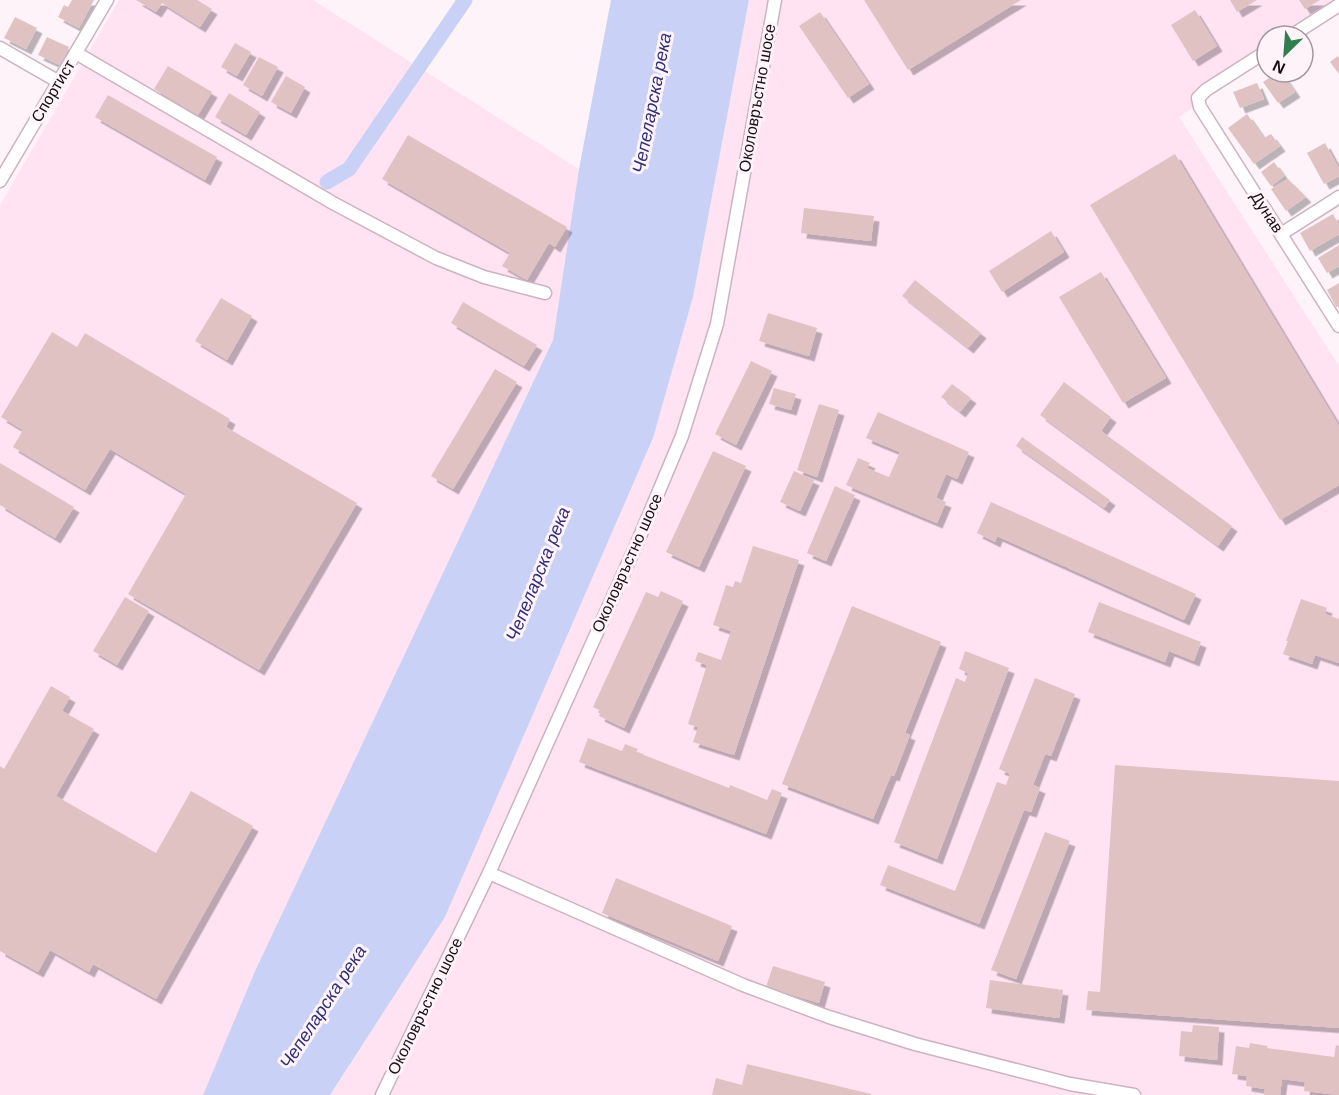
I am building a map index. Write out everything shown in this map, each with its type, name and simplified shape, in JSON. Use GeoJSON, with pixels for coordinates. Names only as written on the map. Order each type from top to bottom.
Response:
{"type":"FeatureCollection","features":[{"type":"Feature","properties":{"kind":"street","name":"Спортист"},"geometry":{"type":"LineString","coordinates":[[0,181],[107,0]]}},
{"type":"Feature","properties":{"kind":"street","name":"Околовръстно шосе"},"geometry":{"type":"LineString","coordinates":[[382,1095],[489,873],[638,541],[682,436],[717,324],[775,0]]}},
{"type":"Feature","properties":{"kind":"street"},"geometry":{"type":"LineString","coordinates":[[1310,24],[1339,5]]}},
{"type":"Feature","properties":{"kind":"street"},"geometry":{"type":"LineString","coordinates":[[0,48],[59,82]]}},
{"type":"Feature","properties":{"kind":"street"},"geometry":{"type":"LineString","coordinates":[[76,53],[333,203],[436,258],[484,277],[545,293]]}},
{"type":"Feature","properties":{"kind":"street","name":"Дунав"},"geometry":{"type":"LineString","coordinates":[[1255,59],[1206,90],[1198,98],[1200,107],[1339,326]]}},
{"type":"Feature","properties":{"kind":"street"},"geometry":{"type":"LineString","coordinates":[[1281,234],[1339,197]]}},
{"type":"Feature","properties":{"kind":"street"},"geometry":{"type":"LineString","coordinates":[[489,873],[743,986],[829,1017],[915,1044],[1070,1084],[1134,1095]]}},
{"type":"Feature","properties":{"kind":"shaded area"},"geometry":{"type":"Polygon","coordinates":[[[119,0],[313,0],[579,169],[553,340],[255,971],[203,1095],[0,1095],[0,205],[119,0]]]}},
{"type":"Feature","properties":{"kind":"shaded area"},"geometry":{"type":"Polygon","coordinates":[[[749,0],[1339,0],[1308,24],[1255,24],[1255,63],[1179,117],[1339,366],[1339,1095],[330,1095],[445,917],[653,438],[693,297],[749,0]]]}},
{"type":"Feature","properties":{"kind":"water","name":"Чепеларска река"},"geometry":{"type":"Polygon","coordinates":[[[611,0],[749,0],[693,297],[653,438],[445,917],[330,1095],[203,1095],[255,971],[553,340],[579,169],[611,0]]]}},
{"type":"Feature","properties":{"kind":"building"},"geometry":{"type":"Polygon","coordinates":[[[72,0],[94,0],[79,28],[58,17],[64,5],[68,7],[72,0]]]}},
{"type":"Feature","properties":{"kind":"building"},"geometry":{"type":"Polygon","coordinates":[[[136,0],[197,0],[212,9],[200,27],[162,3],[156,12],[136,0]]]}},
{"type":"Feature","properties":{"kind":"building"},"geometry":{"type":"Polygon","coordinates":[[[864,0],[1021,0],[908,70],[864,0]]]}},
{"type":"Feature","properties":{"kind":"building"},"geometry":{"type":"Polygon","coordinates":[[[1230,0],[1257,0],[1237,12],[1230,0]]]}},
{"type":"Feature","properties":{"kind":"building"},"geometry":{"type":"Polygon","coordinates":[[[1299,0],[1320,0],[1305,9],[1299,0]]]}},
{"type":"Feature","properties":{"kind":"building"},"geometry":{"type":"Polygon","coordinates":[[[1195,10],[1217,46],[1193,61],[1171,25],[1195,10]]]}},
{"type":"Feature","properties":{"kind":"building"},"geometry":{"type":"Polygon","coordinates":[[[820,12],[869,84],[848,98],[799,26],[820,12]]]}},
{"type":"Feature","properties":{"kind":"building"},"geometry":{"type":"Polygon","coordinates":[[[15,17],[37,28],[26,49],[4,38],[15,17]]]}},
{"type":"Feature","properties":{"kind":"building"},"geometry":{"type":"Polygon","coordinates":[[[47,37],[69,47],[60,65],[38,55],[47,37]]]}},
{"type":"Feature","properties":{"kind":"building"},"geometry":{"type":"Polygon","coordinates":[[[235,43],[251,52],[237,76],[221,67],[235,43]]]}},
{"type":"Feature","properties":{"kind":"building"},"geometry":{"type":"Polygon","coordinates":[[[1338,56],[1339,58],[1339,74],[1330,62],[1338,56]]]}},
{"type":"Feature","properties":{"kind":"building"},"geometry":{"type":"Polygon","coordinates":[[[259,57],[278,67],[262,96],[243,85],[259,57]]]}},
{"type":"Feature","properties":{"kind":"building"},"geometry":{"type":"Polygon","coordinates":[[[168,66],[212,92],[198,115],[154,89],[168,66]]]}},
{"type":"Feature","properties":{"kind":"building"},"geometry":{"type":"Polygon","coordinates":[[[286,76],[305,87],[291,113],[271,102],[286,76]]]}},
{"type":"Feature","properties":{"kind":"building"},"geometry":{"type":"Polygon","coordinates":[[[1257,84],[1264,99],[1240,108],[1233,92],[1257,84]]]}},
{"type":"Feature","properties":{"kind":"building"},"geometry":{"type":"Polygon","coordinates":[[[1264,84],[1289,84],[1295,92],[1278,103],[1264,84]]]}},
{"type":"Feature","properties":{"kind":"building"},"geometry":{"type":"Polygon","coordinates":[[[229,93],[260,112],[246,135],[215,117],[229,93]]]}},
{"type":"Feature","properties":{"kind":"building"},"geometry":{"type":"Polygon","coordinates":[[[108,95],[217,157],[205,180],[95,117],[108,95]]]}},
{"type":"Feature","properties":{"kind":"building"},"geometry":{"type":"Polygon","coordinates":[[[1247,114],[1264,138],[1271,134],[1280,146],[1254,164],[1228,128],[1247,114]]]}},
{"type":"Feature","properties":{"kind":"building"},"geometry":{"type":"Polygon","coordinates":[[[408,135],[567,227],[555,247],[549,243],[527,280],[502,266],[510,253],[382,179],[408,135]]]}},
{"type":"Feature","properties":{"kind":"building"},"geometry":{"type":"Polygon","coordinates":[[[1325,143],[1339,169],[1339,176],[1324,184],[1307,153],[1325,143]]]}},
{"type":"Feature","properties":{"kind":"building"},"geometry":{"type":"Polygon","coordinates":[[[1175,154],[1339,426],[1339,485],[1280,520],[1090,205],[1175,154]]]}},
{"type":"Feature","properties":{"kind":"building"},"geometry":{"type":"Polygon","coordinates":[[[1274,162],[1284,176],[1271,186],[1261,172],[1274,162]]]}},
{"type":"Feature","properties":{"kind":"building"},"geometry":{"type":"Polygon","coordinates":[[[1288,179],[1306,197],[1286,211],[1271,189],[1288,179]]]}},
{"type":"Feature","properties":{"kind":"building"},"geometry":{"type":"Polygon","coordinates":[[[804,208],[874,216],[871,241],[801,233],[804,208]]]}},
{"type":"Feature","properties":{"kind":"building"},"geometry":{"type":"Polygon","coordinates":[[[1333,214],[1339,225],[1339,234],[1310,251],[1300,233],[1333,214]]]}},
{"type":"Feature","properties":{"kind":"building"},"geometry":{"type":"Polygon","coordinates":[[[1051,231],[1064,252],[1002,292],[989,271],[1051,231]]]}},
{"type":"Feature","properties":{"kind":"building"},"geometry":{"type":"Polygon","coordinates":[[[1339,245],[1339,266],[1327,273],[1318,258],[1339,245]]]}},
{"type":"Feature","properties":{"kind":"building"},"geometry":{"type":"Polygon","coordinates":[[[1101,272],[1166,378],[1123,403],[1059,297],[1101,272]]]}},
{"type":"Feature","properties":{"kind":"building"},"geometry":{"type":"Polygon","coordinates":[[[915,280],[981,333],[968,348],[902,296],[915,280]]]}},
{"type":"Feature","properties":{"kind":"building"},"geometry":{"type":"Polygon","coordinates":[[[1339,283],[1339,306],[1336,307],[1327,290],[1339,283]]]}},
{"type":"Feature","properties":{"kind":"building"},"geometry":{"type":"Polygon","coordinates":[[[221,298],[252,316],[227,360],[195,341],[221,298]]]}},
{"type":"Feature","properties":{"kind":"building"},"geometry":{"type":"Polygon","coordinates":[[[463,302],[537,345],[524,366],[451,323],[463,302]]]}},
{"type":"Feature","properties":{"kind":"building"},"geometry":{"type":"Polygon","coordinates":[[[768,313],[817,328],[809,356],[759,341],[768,313]]]}},
{"type":"Feature","properties":{"kind":"building"},"geometry":{"type":"Polygon","coordinates":[[[52,332],[77,347],[85,333],[230,419],[226,427],[357,503],[259,670],[128,594],[186,494],[110,449],[85,490],[13,447],[23,430],[1,417],[52,332]]]}},
{"type":"Feature","properties":{"kind":"building"},"geometry":{"type":"Polygon","coordinates":[[[751,361],[772,371],[736,445],[715,434],[751,361]]]}},
{"type":"Feature","properties":{"kind":"building"},"geometry":{"type":"Polygon","coordinates":[[[495,369],[517,382],[453,489],[431,476],[495,369]]]}},
{"type":"Feature","properties":{"kind":"building"},"geometry":{"type":"Polygon","coordinates":[[[1064,382],[1111,417],[1101,431],[1232,526],[1218,546],[1040,415],[1064,382]]]}},
{"type":"Feature","properties":{"kind":"building"},"geometry":{"type":"Polygon","coordinates":[[[952,384],[971,398],[960,412],[941,397],[952,384]]]}},
{"type":"Feature","properties":{"kind":"building"},"geometry":{"type":"Polygon","coordinates":[[[774,388],[796,394],[791,410],[769,404],[774,388]]]}},
{"type":"Feature","properties":{"kind":"building"},"geometry":{"type":"Polygon","coordinates":[[[819,404],[839,410],[817,477],[797,470],[819,404]]]}},
{"type":"Feature","properties":{"kind":"building"},"geometry":{"type":"Polygon","coordinates":[[[878,412],[969,452],[957,479],[946,474],[936,498],[946,502],[937,523],[846,485],[858,458],[870,463],[867,468],[889,477],[900,452],[866,438],[878,412]]]}},
{"type":"Feature","properties":{"kind":"building"},"geometry":{"type":"Polygon","coordinates":[[[1022,437],[1110,500],[1104,508],[1016,446],[1022,437]]]}},
{"type":"Feature","properties":{"kind":"building"},"geometry":{"type":"Polygon","coordinates":[[[713,451],[746,466],[699,567],[666,552],[713,451]]]}},
{"type":"Feature","properties":{"kind":"building"},"geometry":{"type":"Polygon","coordinates":[[[0,463],[74,507],[55,538],[0,505],[0,463]]]}},
{"type":"Feature","properties":{"kind":"building"},"geometry":{"type":"Polygon","coordinates":[[[794,471],[814,480],[800,511],[780,502],[794,471]]]}},
{"type":"Feature","properties":{"kind":"building"},"geometry":{"type":"Polygon","coordinates":[[[835,486],[855,495],[826,561],[807,553],[835,486]]]}},
{"type":"Feature","properties":{"kind":"building"},"geometry":{"type":"Polygon","coordinates":[[[991,502],[1196,594],[1184,620],[997,536],[995,542],[977,533],[991,502]]]}},
{"type":"Feature","properties":{"kind":"building"},"geometry":{"type":"Polygon","coordinates":[[[753,546],[799,560],[734,755],[693,742],[698,727],[688,724],[707,665],[695,661],[698,652],[721,660],[731,631],[713,625],[726,585],[733,587],[735,581],[741,583],[753,546]]]}},
{"type":"Feature","properties":{"kind":"building"},"geometry":{"type":"Polygon","coordinates":[[[661,591],[683,601],[624,728],[599,716],[601,711],[593,707],[646,592],[658,597],[661,591]]]}},
{"type":"Feature","properties":{"kind":"building"},"geometry":{"type":"Polygon","coordinates":[[[125,597],[149,611],[117,665],[93,651],[125,597]]]}},
{"type":"Feature","properties":{"kind":"building"},"geometry":{"type":"Polygon","coordinates":[[[1301,599],[1327,608],[1325,614],[1339,619],[1339,663],[1315,655],[1312,664],[1283,654],[1301,599]]]}},
{"type":"Feature","properties":{"kind":"building"},"geometry":{"type":"Polygon","coordinates":[[[1099,602],[1201,642],[1194,661],[1169,651],[1165,662],[1088,632],[1099,602]]]}},
{"type":"Feature","properties":{"kind":"building"},"geometry":{"type":"Polygon","coordinates":[[[852,606],[941,642],[905,733],[910,735],[894,776],[891,775],[873,819],[782,784],[852,606]]]}},
{"type":"Feature","properties":{"kind":"building"},"geometry":{"type":"Polygon","coordinates":[[[965,651],[1009,668],[937,859],[894,842],[956,678],[965,682],[968,673],[959,669],[965,651]]]}},
{"type":"Feature","properties":{"kind":"building"},"geometry":{"type":"Polygon","coordinates":[[[1035,678],[1075,694],[1051,756],[1045,754],[1033,785],[1040,788],[1031,812],[1024,810],[979,924],[880,885],[888,865],[955,891],[997,782],[1006,785],[1010,774],[999,769],[1035,678]]]}},
{"type":"Feature","properties":{"kind":"building"},"geometry":{"type":"Polygon","coordinates":[[[51,686],[70,697],[62,711],[94,729],[56,796],[156,853],[191,791],[253,826],[156,999],[93,964],[89,972],[50,950],[38,972],[0,951],[0,766],[4,769],[51,686]]]}},
{"type":"Feature","properties":{"kind":"building"},"geometry":{"type":"Polygon","coordinates":[[[588,738],[622,751],[625,744],[638,749],[636,752],[729,788],[730,785],[767,800],[772,789],[782,793],[766,834],[579,762],[588,738]]]}},
{"type":"Feature","properties":{"kind":"building"},"geometry":{"type":"Polygon","coordinates":[[[1115,765],[1339,781],[1339,1028],[1086,1010],[1088,991],[1100,992],[1115,765]]]}},
{"type":"Feature","properties":{"kind":"building"},"geometry":{"type":"Polygon","coordinates":[[[1045,832],[1070,841],[1016,979],[991,970],[1045,832]]]}},
{"type":"Feature","properties":{"kind":"building"},"geometry":{"type":"Polygon","coordinates":[[[616,878],[732,926],[718,961],[602,913],[616,878]]]}},
{"type":"Feature","properties":{"kind":"building"},"geometry":{"type":"Polygon","coordinates":[[[773,966],[825,982],[819,1003],[766,987],[773,966]]]}},
{"type":"Feature","properties":{"kind":"building"},"geometry":{"type":"Polygon","coordinates":[[[990,980],[1063,990],[1059,1018],[986,1008],[990,980]]]}},
{"type":"Feature","properties":{"kind":"building"},"geometry":{"type":"Polygon","coordinates":[[[1193,1025],[1219,1027],[1217,1060],[1179,1056],[1181,1031],[1192,1032],[1193,1025]]]}},
{"type":"Feature","properties":{"kind":"building"},"geometry":{"type":"Polygon","coordinates":[[[1250,1043],[1268,1046],[1267,1048],[1334,1057],[1336,1045],[1339,1046],[1339,1095],[1304,1091],[1305,1082],[1282,1079],[1280,1095],[1264,1095],[1265,1089],[1246,1086],[1247,1076],[1232,1074],[1236,1046],[1249,1048],[1250,1043]]]}},
{"type":"Feature","properties":{"kind":"building"},"geometry":{"type":"Polygon","coordinates":[[[747,1064],[871,1095],[712,1095],[716,1078],[742,1085],[747,1064]]]}},
{"type":"Feature","properties":{"kind":"waterway"},"geometry":{"type":"LineString","coordinates":[[327,182],[349,169],[465,0]]}}]}
